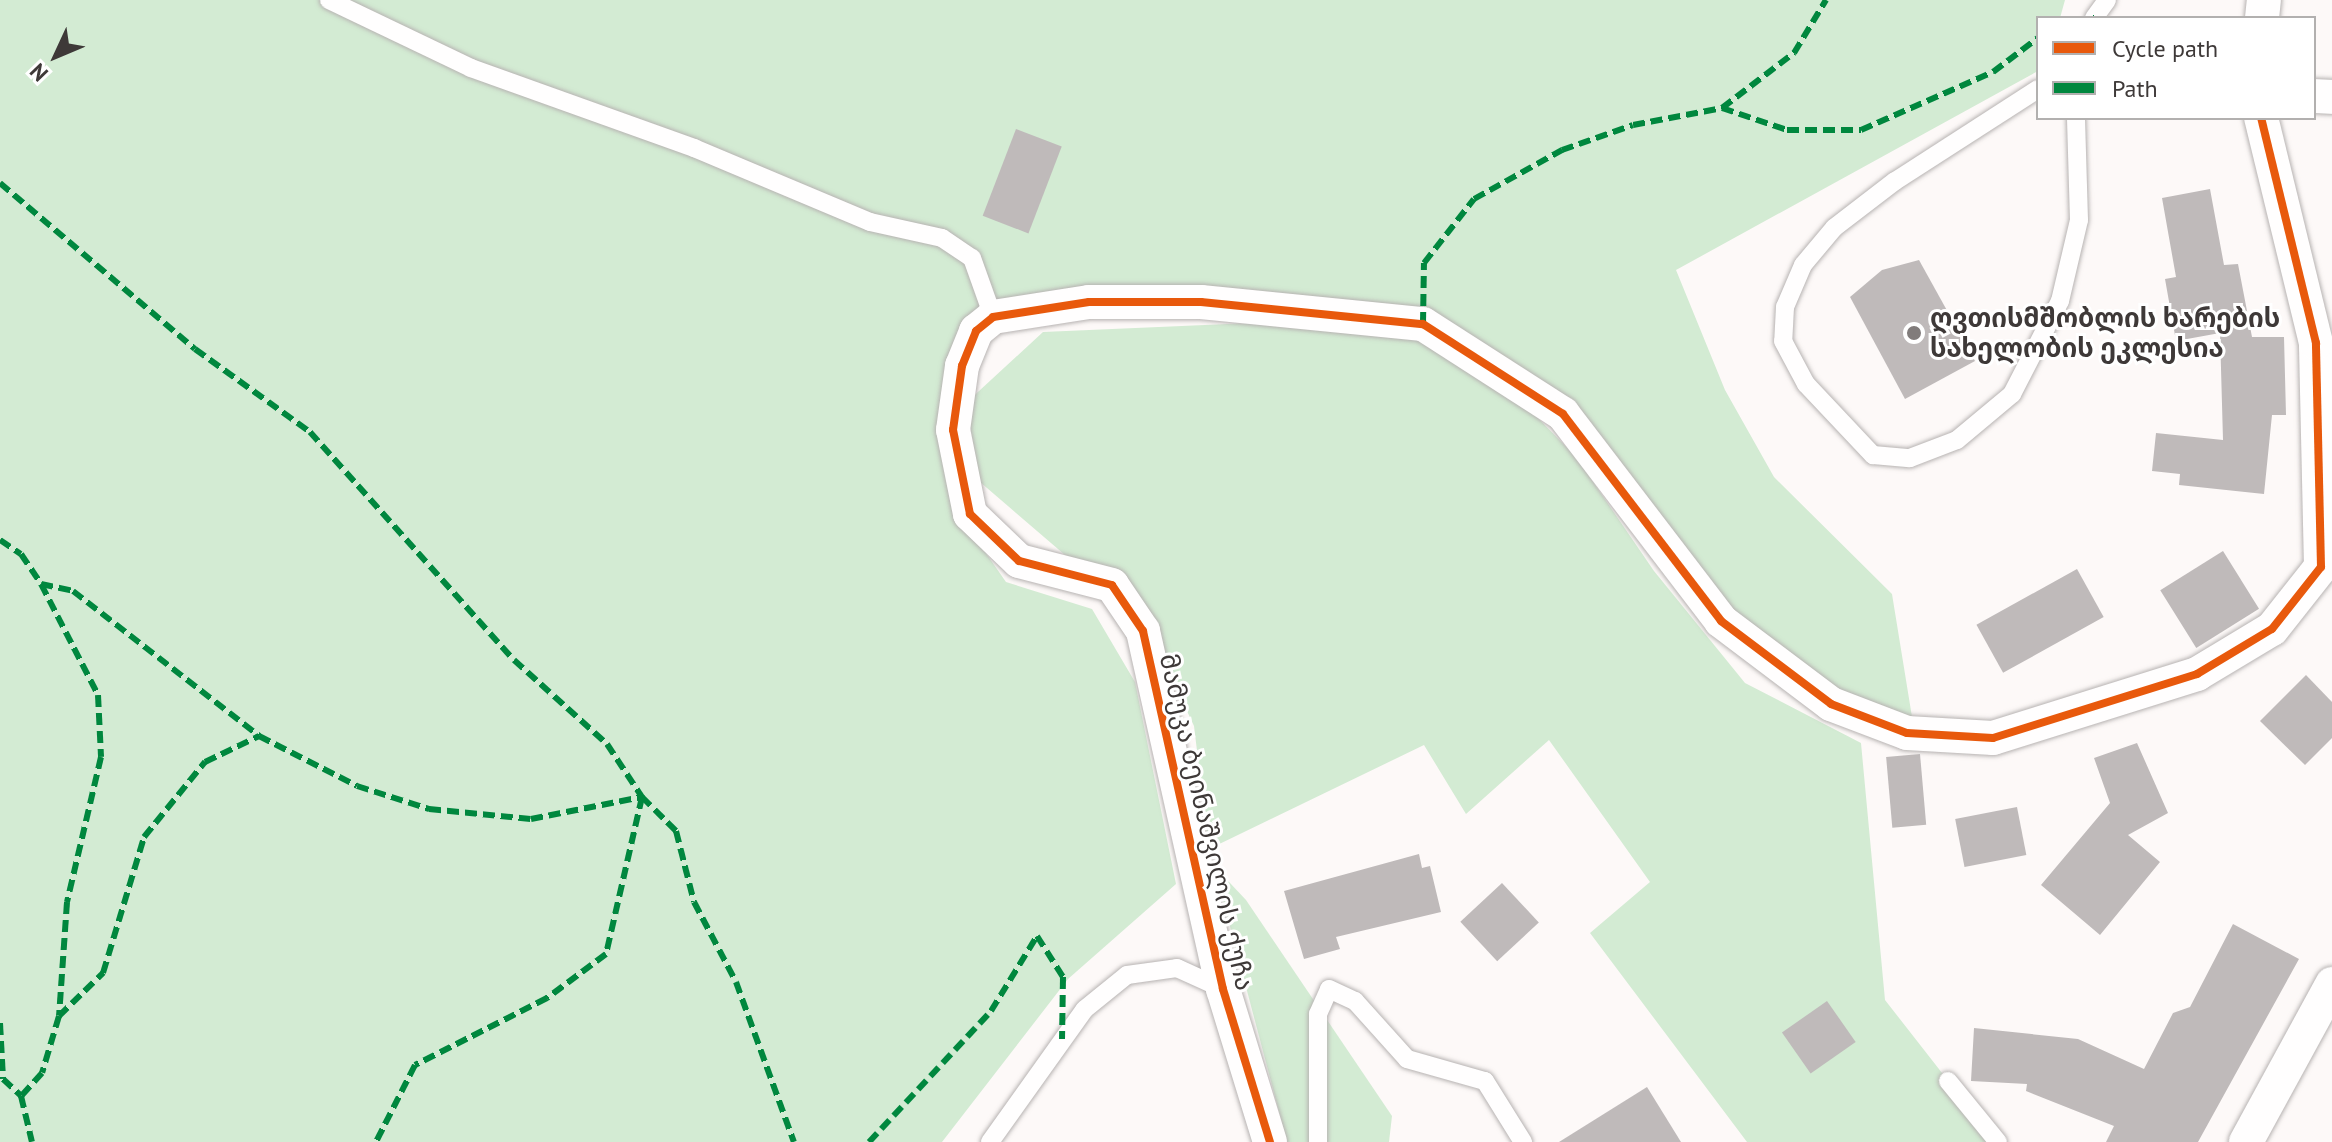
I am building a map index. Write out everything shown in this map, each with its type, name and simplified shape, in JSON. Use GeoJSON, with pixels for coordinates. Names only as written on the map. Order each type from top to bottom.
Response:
{"type":"FeatureCollection","features":[{"type":"Feature","properties":{"kind":"street"},"geometry":{"type":"LineString","coordinates":[[993,317],[1089,302],[1201,302],[1423,324],[1563,414],[1721,621],[1831,704],[1907,733],[1993,738],[2197,674],[2272,629],[2326,567],[2316,343],[2261,120]]}},
{"type":"Feature","properties":{"kind":"street","name":"მამუკა ბეინაშვილის ქუჩა"},"geometry":{"type":"LineString","coordinates":[[993,317],[976,331],[962,366],[953,430],[970,514],[1019,561],[1112,585],[1143,631],[1223,989],[1270,1142]]}},
{"type":"Feature","properties":{"kind":"street"},"geometry":{"type":"LineString","coordinates":[[2246,1142],[2332,984]]}},
{"type":"Feature","properties":{"kind":"lane"},"geometry":{"type":"LineString","coordinates":[[329,0],[471,68],[694,148],[870,222],[942,238],[972,258],[993,317]]}},
{"type":"Feature","properties":{"kind":"lane"},"geometry":{"type":"LineString","coordinates":[[2036,90],[1883,190],[1834,228],[1803,265],[1785,307],[1783,341],[1806,384],[1873,455],[1910,458],[1957,440],[2012,394],[2060,301],[2079,220],[2076,120]]}},
{"type":"Feature","properties":{"kind":"lane"},"geometry":{"type":"LineString","coordinates":[[990,1142],[1085,1009],[1127,975],[1177,968],[1223,989]]}},
{"type":"Feature","properties":{"kind":"lane"},"geometry":{"type":"LineString","coordinates":[[1318,1142],[1318,1014],[1329,989],[1355,1001],[1407,1059],[1485,1081],[1523,1142]]}},
{"type":"Feature","properties":{"kind":"lane"},"geometry":{"type":"LineString","coordinates":[[1948,1081],[1998,1142]]}},
{"type":"Feature","properties":{"kind":"green space"},"geometry":{"type":"Polygon","coordinates":[[[0,0],[2065,0],[2061,16],[2036,16],[2036,72],[1676,270],[1725,390],[1774,477],[1892,594],[1912,717],[1831,691],[1727,615],[1469,339],[1201,302],[976,331],[955,509],[1006,582],[1092,609],[1135,682],[1176,884],[1068,979],[942,1142],[0,1142],[0,0]]]}},
{"type":"Feature","properties":{"kind":"green space"},"geometry":{"type":"Polygon","coordinates":[[[1251,323],[1423,335],[1535,415],[1576,457],[1654,571],[1745,683],[1861,743],[1885,1000],[1996,1142],[1747,1142],[1590,933],[1650,882],[1549,740],[1466,814],[1424,745],[1209,849],[1194,726],[1127,583],[1079,567],[980,482],[966,403],[1043,332],[1251,323]]]}},
{"type":"Feature","properties":{"kind":"green space"},"geometry":{"type":"Polygon","coordinates":[[[1214,866],[1246,900],[1392,1116],[1389,1142],[1287,1142],[1214,866]]]}},
{"type":"Feature","properties":{"kind":"building"},"geometry":{"type":"Polygon","coordinates":[[[1016,129],[1062,147],[1028,233],[983,216],[1016,129]]]}},
{"type":"Feature","properties":{"kind":"building"},"geometry":{"type":"Polygon","coordinates":[[[2210,189],[2224,265],[2238,264],[2252,337],[2284,337],[2286,415],[2272,415],[2264,494],[2179,485],[2180,474],[2152,471],[2156,433],[2223,440],[2220,333],[2176,341],[2165,279],[2176,277],[2162,198],[2210,189]]]}},
{"type":"Feature","properties":{"kind":"building","name":"ღვთისმშობლის ხარების სახელობის ეკლესია"},"geometry":{"type":"Polygon","coordinates":[[[1919,260],[1975,361],[1905,399],[1850,297],[1882,270],[1919,260]]]}},
{"type":"Feature","properties":{"kind":"building"},"geometry":{"type":"Polygon","coordinates":[[[2223,551],[2259,609],[2196,648],[2160,590],[2223,551]]]}},
{"type":"Feature","properties":{"kind":"building"},"geometry":{"type":"Polygon","coordinates":[[[2077,569],[2104,617],[2003,673],[1976,625],[2077,569]]]}},
{"type":"Feature","properties":{"kind":"building"},"geometry":{"type":"Polygon","coordinates":[[[2306,675],[2332,702],[2332,738],[2305,765],[2260,721],[2306,675]]]}},
{"type":"Feature","properties":{"kind":"building"},"geometry":{"type":"Polygon","coordinates":[[[2137,743],[2168,813],[2128,835],[2160,862],[2100,935],[2041,885],[2110,803],[2094,758],[2137,743]]]}},
{"type":"Feature","properties":{"kind":"building"},"geometry":{"type":"Polygon","coordinates":[[[1920,754],[1926,825],[1892,828],[1886,757],[1920,754]]]}},
{"type":"Feature","properties":{"kind":"building"},"geometry":{"type":"Polygon","coordinates":[[[2017,807],[2026,855],[1965,867],[1955,819],[2017,807]]]}},
{"type":"Feature","properties":{"kind":"building"},"geometry":{"type":"Polygon","coordinates":[[[1419,854],[1422,868],[1430,866],[1441,912],[1336,937],[1340,949],[1304,959],[1284,891],[1419,854]]]}},
{"type":"Feature","properties":{"kind":"building"},"geometry":{"type":"Polygon","coordinates":[[[1502,883],[1539,922],[1497,961],[1460,922],[1502,883]]]}},
{"type":"Feature","properties":{"kind":"building"},"geometry":{"type":"Polygon","coordinates":[[[2233,924],[2299,959],[2198,1142],[2106,1142],[2114,1126],[2026,1091],[2027,1084],[1971,1081],[1974,1028],[2078,1039],[2144,1069],[2173,1013],[2190,1007],[2233,924]]]}},
{"type":"Feature","properties":{"kind":"building"},"geometry":{"type":"Polygon","coordinates":[[[1827,1001],[1856,1042],[1811,1074],[1782,1033],[1827,1001]]]}},
{"type":"Feature","properties":{"kind":"building"},"geometry":{"type":"Polygon","coordinates":[[[1647,1087],[1681,1142],[1559,1142],[1647,1087]]]}},
{"type":"Feature","properties":{"kind":"marked path"},"geometry":{"type":"LineString","coordinates":[[1423,324],[1424,263],[1474,199],[1562,150],[1633,125],[1722,108],[1794,53],[1826,0]]}},
{"type":"Feature","properties":{"kind":"marked path"},"geometry":{"type":"LineString","coordinates":[[1722,108],[1787,130],[1861,130],[1993,72],[2036,40]]}},
{"type":"Feature","properties":{"kind":"marked path"},"geometry":{"type":"LineString","coordinates":[[0,183],[195,349],[310,432],[514,660],[607,744],[642,797],[606,954],[547,998],[415,1065],[376,1142]]}},
{"type":"Feature","properties":{"kind":"marked path"},"geometry":{"type":"LineString","coordinates":[[0,540],[21,554],[41,584],[98,695],[101,757],[67,902],[59,1016],[42,1073],[21,1096]]}},
{"type":"Feature","properties":{"kind":"marked path"},"geometry":{"type":"LineString","coordinates":[[41,584],[73,591],[259,736],[357,786],[429,809],[531,819],[642,797],[676,831],[694,902],[736,982],[794,1142]]}},
{"type":"Feature","properties":{"kind":"marked path"},"geometry":{"type":"LineString","coordinates":[[59,1016],[103,973],[144,837],[205,762],[259,736]]}},
{"type":"Feature","properties":{"kind":"marked path"},"geometry":{"type":"LineString","coordinates":[[869,1142],[991,1011],[1037,936],[1063,977],[1062,1039]]}},
{"type":"Feature","properties":{"kind":"marked path"},"geometry":{"type":"LineString","coordinates":[[0,1023],[3,1079],[21,1096],[32,1142]]}},
{"type":"Feature","properties":{"kind":"cycle path"},"geometry":{"type":"LineString","coordinates":[[1270,1142],[1223,989],[1143,631],[1112,585],[1019,561],[970,514],[953,430],[962,366],[976,331],[993,317],[1089,302],[1201,302],[1423,324],[1563,414],[1721,621],[1831,704],[1907,733],[1993,738],[2197,674],[2272,629],[2321,567],[2316,343],[2261,120]]}},
{"type":"Feature","properties":{"kind":"place","name":"ღვთისმშობლის ხარების სახელობის ეკლესია"},"geometry":{"type":"Point","coordinates":[1914,333]}}]}
